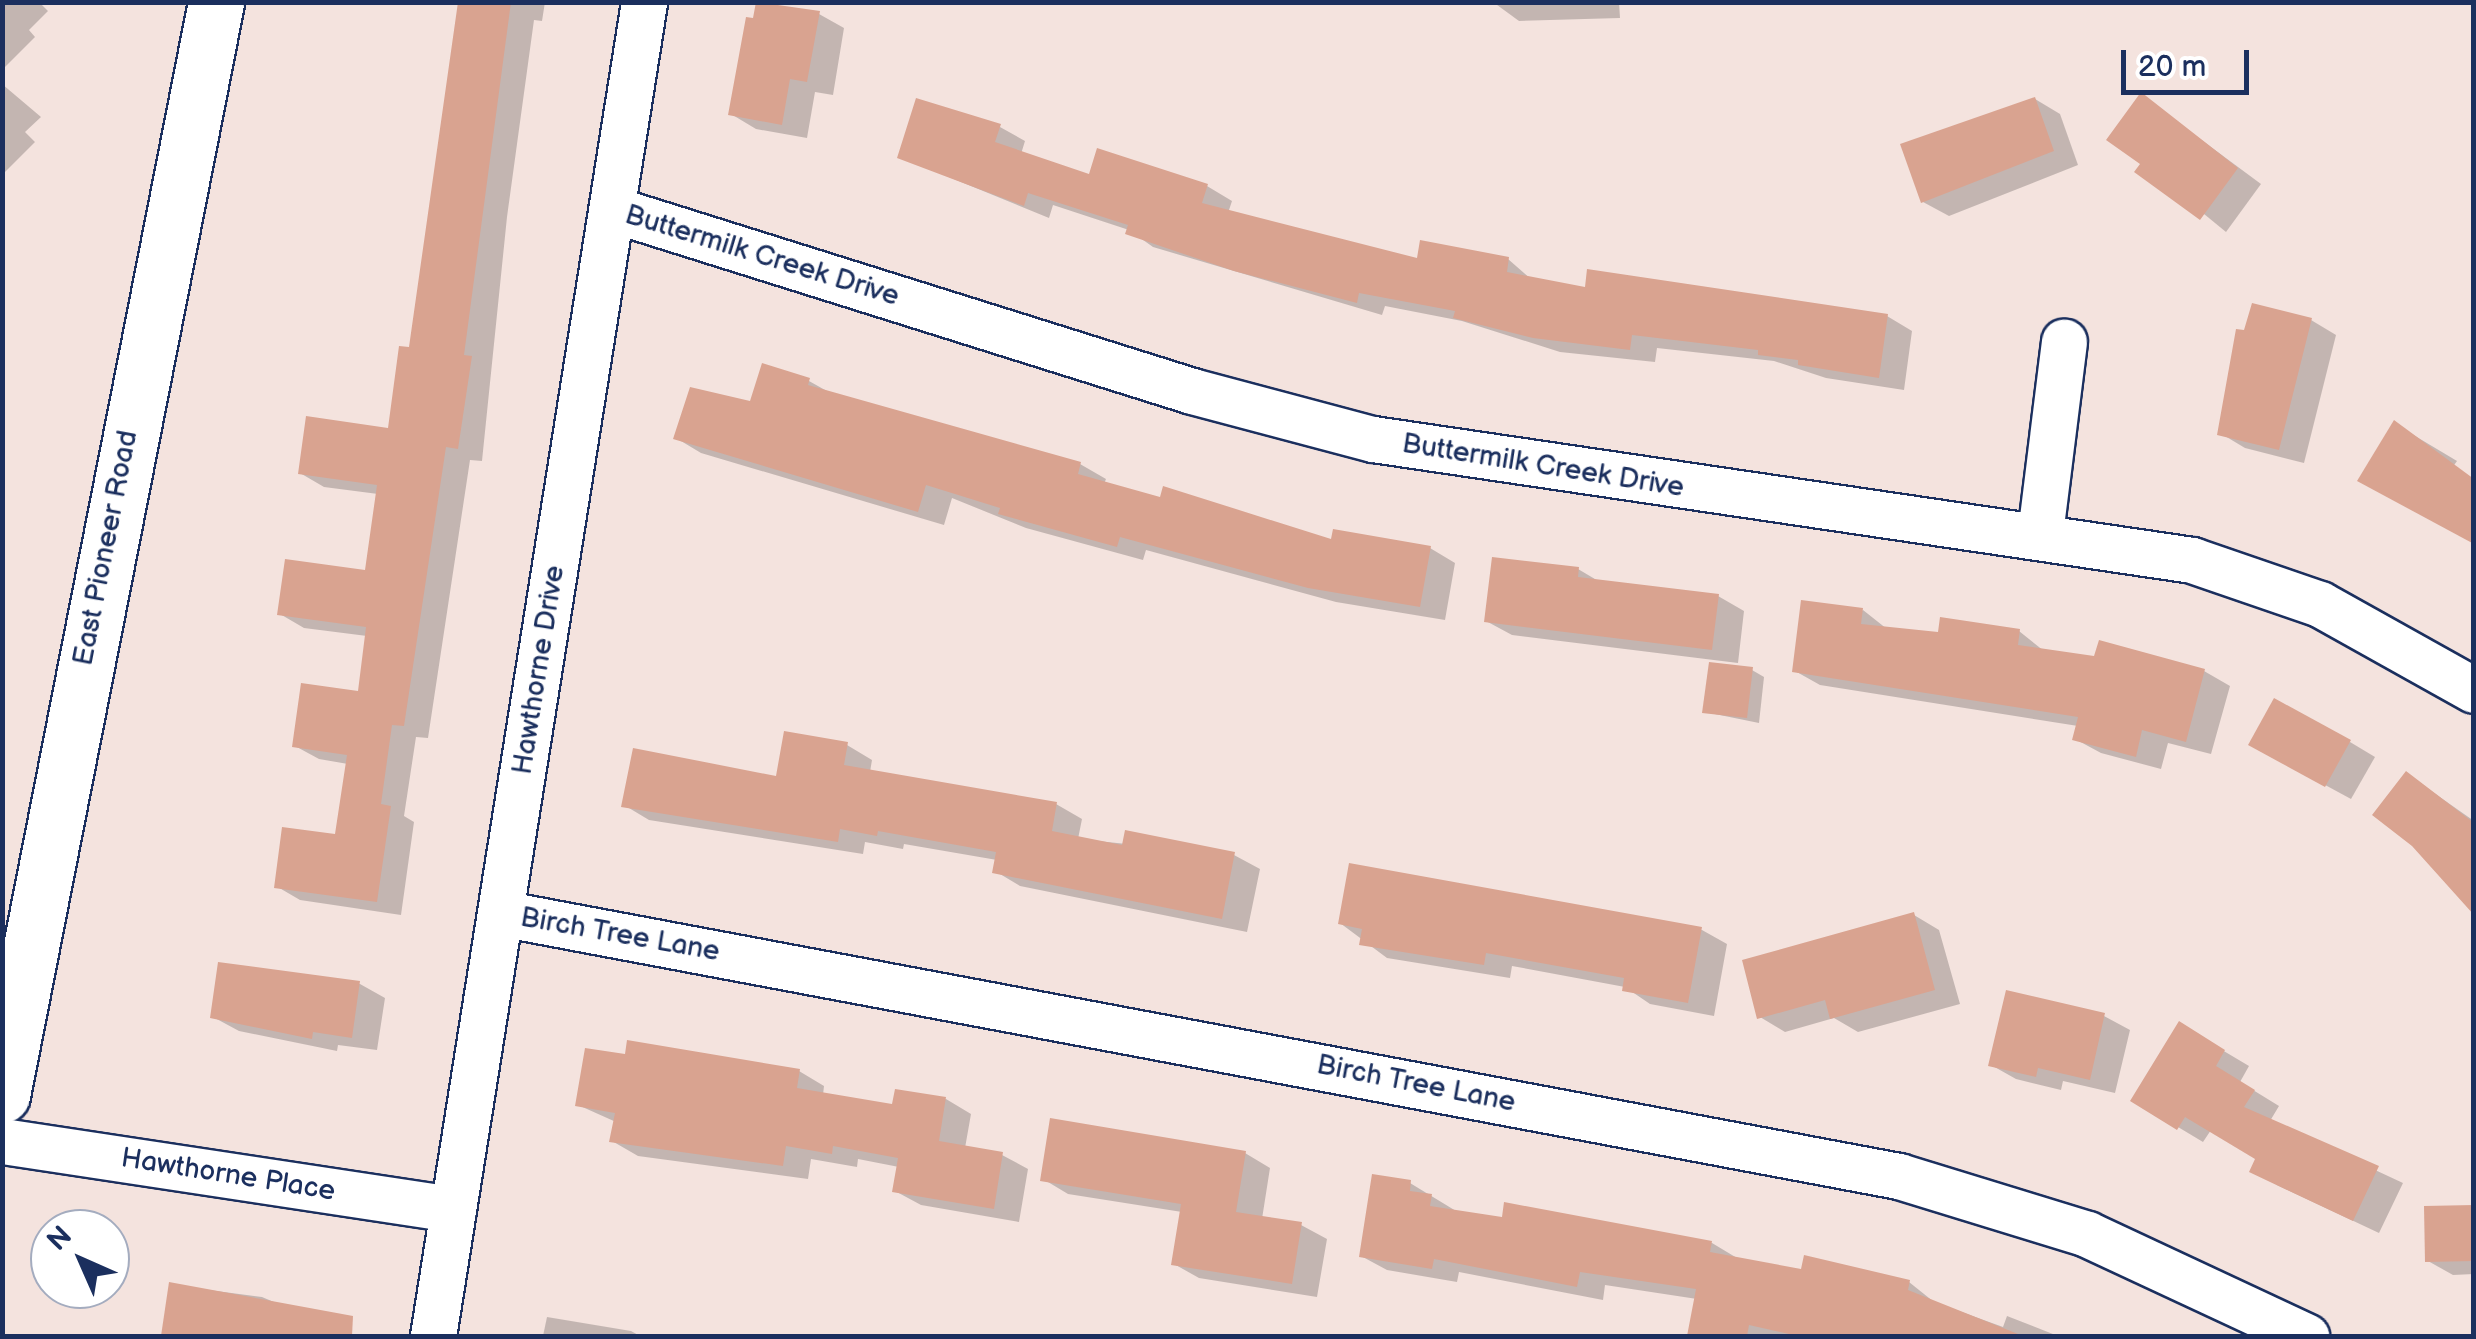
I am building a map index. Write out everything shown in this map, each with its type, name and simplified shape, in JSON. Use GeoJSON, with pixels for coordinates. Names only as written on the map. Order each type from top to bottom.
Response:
{"type":"FeatureCollection","features":[{"type":"Feature","properties":{"kind":"main road","name":"East Pioneer Road"},"geometry":{"type":"LineString","coordinates":[[2,1096],[216,2]]}},
{"type":"Feature","properties":{"kind":"street","name":"Hawthorne Drive"},"geometry":{"type":"LineString","coordinates":[[433,1336],[644,2]]}},
{"type":"Feature","properties":{"kind":"street","name":"Buttermilk Creek Drive"},"geometry":{"type":"LineString","coordinates":[[612,208],[1192,391],[1373,439],[1557,471],[2148,550],[2264,582],[2361,623],[2474,690]]}},
{"type":"Feature","properties":{"kind":"street"},"geometry":{"type":"LineString","coordinates":[[2040,534],[2064,341]]}},
{"type":"Feature","properties":{"kind":"street","name":"Birch Tree Lane"},"geometry":{"type":"LineString","coordinates":[[500,913],[1899,1176],[2087,1234],[2306,1336]]}},
{"type":"Feature","properties":{"kind":"street","name":"Hawthorne Place"},"geometry":{"type":"LineString","coordinates":[[2,1141],[453,1209]]}},
{"type":"Feature","properties":{"kind":"building"},"geometry":{"type":"Polygon","coordinates":[[[458,2],[511,2],[464,355],[472,356],[458,449],[446,447],[404,726],[392,725],[381,804],[391,806],[377,902],[274,888],[282,827],[335,834],[347,755],[292,747],[301,683],[358,691],[366,627],[277,615],[285,559],[365,570],[377,485],[298,474],[306,416],[388,428],[399,346],[409,347],[458,2]]]}},
{"type":"Feature","properties":{"kind":"building"},"geometry":{"type":"Polygon","coordinates":[[[756,2],[820,11],[807,82],[790,79],[782,125],[728,115],[746,17],[753,18],[756,2]]]}},
{"type":"Feature","properties":{"kind":"building"},"geometry":{"type":"Polygon","coordinates":[[[2141,92],[2238,168],[2200,220],[2134,172],[2140,164],[2106,140],[2141,92]]]}},
{"type":"Feature","properties":{"kind":"building"},"geometry":{"type":"Polygon","coordinates":[[[2035,97],[2054,151],[1921,203],[1900,144],[2035,97]]]}},
{"type":"Feature","properties":{"kind":"building"},"geometry":{"type":"Polygon","coordinates":[[[916,98],[1001,124],[995,142],[1089,174],[1097,148],[1208,184],[1202,203],[1417,258],[1420,240],[1509,257],[1507,272],[1585,287],[1587,269],[1888,314],[1879,378],[1798,365],[1798,360],[1758,355],[1758,350],[1632,335],[1630,350],[1533,338],[1453,318],[1455,311],[1359,293],[1357,303],[1234,271],[1125,234],[1128,225],[1028,193],[1024,206],[897,158],[916,98]]]}},
{"type":"Feature","properties":{"kind":"building"},"geometry":{"type":"Polygon","coordinates":[[[2252,303],[2312,318],[2279,450],[2217,435],[2236,329],[2244,330],[2252,303]]]}},
{"type":"Feature","properties":{"kind":"building"},"geometry":{"type":"Polygon","coordinates":[[[762,363],[810,378],[808,385],[1081,462],[1078,474],[1160,497],[1163,486],[1331,539],[1333,529],[1431,546],[1420,607],[1308,588],[1120,537],[1117,547],[998,514],[1000,508],[926,485],[918,512],[673,439],[690,387],[750,401],[762,363]]]}},
{"type":"Feature","properties":{"kind":"building"},"geometry":{"type":"Polygon","coordinates":[[[2394,420],[2474,479],[2474,544],[2357,481],[2394,420]]]}},
{"type":"Feature","properties":{"kind":"building"},"geometry":{"type":"Polygon","coordinates":[[[1492,557],[1579,567],[1578,577],[1719,594],[1712,650],[1484,622],[1492,557]]]}},
{"type":"Feature","properties":{"kind":"building"},"geometry":{"type":"Polygon","coordinates":[[[1801,600],[1863,608],[1861,624],[1938,632],[1940,617],[2020,629],[2018,645],[2094,656],[2099,640],[2205,669],[2186,742],[2142,730],[2136,757],[2072,740],[2078,717],[1792,672],[1801,600]]]}},
{"type":"Feature","properties":{"kind":"building"},"geometry":{"type":"Polygon","coordinates":[[[1709,662],[1753,667],[1747,718],[1702,713],[1709,662]]]}},
{"type":"Feature","properties":{"kind":"building"},"geometry":{"type":"Polygon","coordinates":[[[2274,698],[2351,740],[2325,787],[2248,745],[2274,698]]]}},
{"type":"Feature","properties":{"kind":"building"},"geometry":{"type":"Polygon","coordinates":[[[784,731],[848,742],[844,765],[1057,802],[1052,831],[1122,845],[1125,830],[1235,852],[1222,919],[992,873],[996,852],[878,831],[877,836],[840,829],[838,842],[621,807],[633,748],[776,776],[784,731]]]}},
{"type":"Feature","properties":{"kind":"building"},"geometry":{"type":"Polygon","coordinates":[[[2406,771],[2474,823],[2474,915],[2412,846],[2372,815],[2406,771]]]}},
{"type":"Feature","properties":{"kind":"building"},"geometry":{"type":"Polygon","coordinates":[[[1349,863],[1702,927],[1688,1003],[1622,991],[1624,978],[1486,953],[1484,965],[1359,945],[1362,929],[1338,924],[1349,863]]]}},
{"type":"Feature","properties":{"kind":"building"},"geometry":{"type":"Polygon","coordinates":[[[1914,912],[1935,990],[1830,1019],[1825,1000],[1757,1019],[1742,960],[1914,912]]]}},
{"type":"Feature","properties":{"kind":"building"},"geometry":{"type":"Polygon","coordinates":[[[218,962],[360,981],[352,1038],[313,1032],[312,1039],[210,1018],[218,962]]]}},
{"type":"Feature","properties":{"kind":"building"},"geometry":{"type":"Polygon","coordinates":[[[2006,990],[2105,1013],[2090,1080],[2038,1068],[2036,1077],[1988,1066],[2006,990]]]}},
{"type":"Feature","properties":{"kind":"building"},"geometry":{"type":"Polygon","coordinates":[[[2179,1021],[2225,1050],[2216,1066],[2255,1090],[2244,1107],[2379,1166],[2353,1221],[2249,1172],[2255,1159],[2185,1117],[2177,1130],[2130,1101],[2179,1021]]]}},
{"type":"Feature","properties":{"kind":"building"},"geometry":{"type":"Polygon","coordinates":[[[627,1040],[800,1069],[797,1088],[892,1104],[895,1089],[946,1097],[939,1141],[1003,1152],[994,1209],[892,1192],[898,1158],[833,1146],[832,1154],[786,1146],[783,1166],[609,1142],[615,1113],[575,1106],[585,1048],[625,1054],[627,1040]]]}},
{"type":"Feature","properties":{"kind":"building"},"geometry":{"type":"Polygon","coordinates":[[[1050,1118],[1246,1151],[1236,1212],[1302,1222],[1292,1284],[1171,1265],[1181,1204],[1040,1181],[1050,1118]]]}},
{"type":"Feature","properties":{"kind":"building"},"geometry":{"type":"Polygon","coordinates":[[[1372,1174],[1411,1180],[1410,1191],[1432,1194],[1430,1206],[1502,1217],[1504,1202],[1712,1241],[1710,1252],[1801,1269],[1804,1255],[1910,1280],[1908,1290],[2023,1336],[1798,1336],[1749,1325],[1747,1336],[1687,1336],[1696,1289],[1580,1272],[1577,1287],[1434,1259],[1432,1269],[1359,1257],[1372,1174]]]}},
{"type":"Feature","properties":{"kind":"building"},"geometry":{"type":"Polygon","coordinates":[[[2474,1205],[2474,1261],[2425,1262],[2424,1206],[2474,1205]]]}},
{"type":"Feature","properties":{"kind":"building"},"geometry":{"type":"Polygon","coordinates":[[[169,1282],[353,1316],[352,1336],[161,1336],[169,1282]]]}}]}
